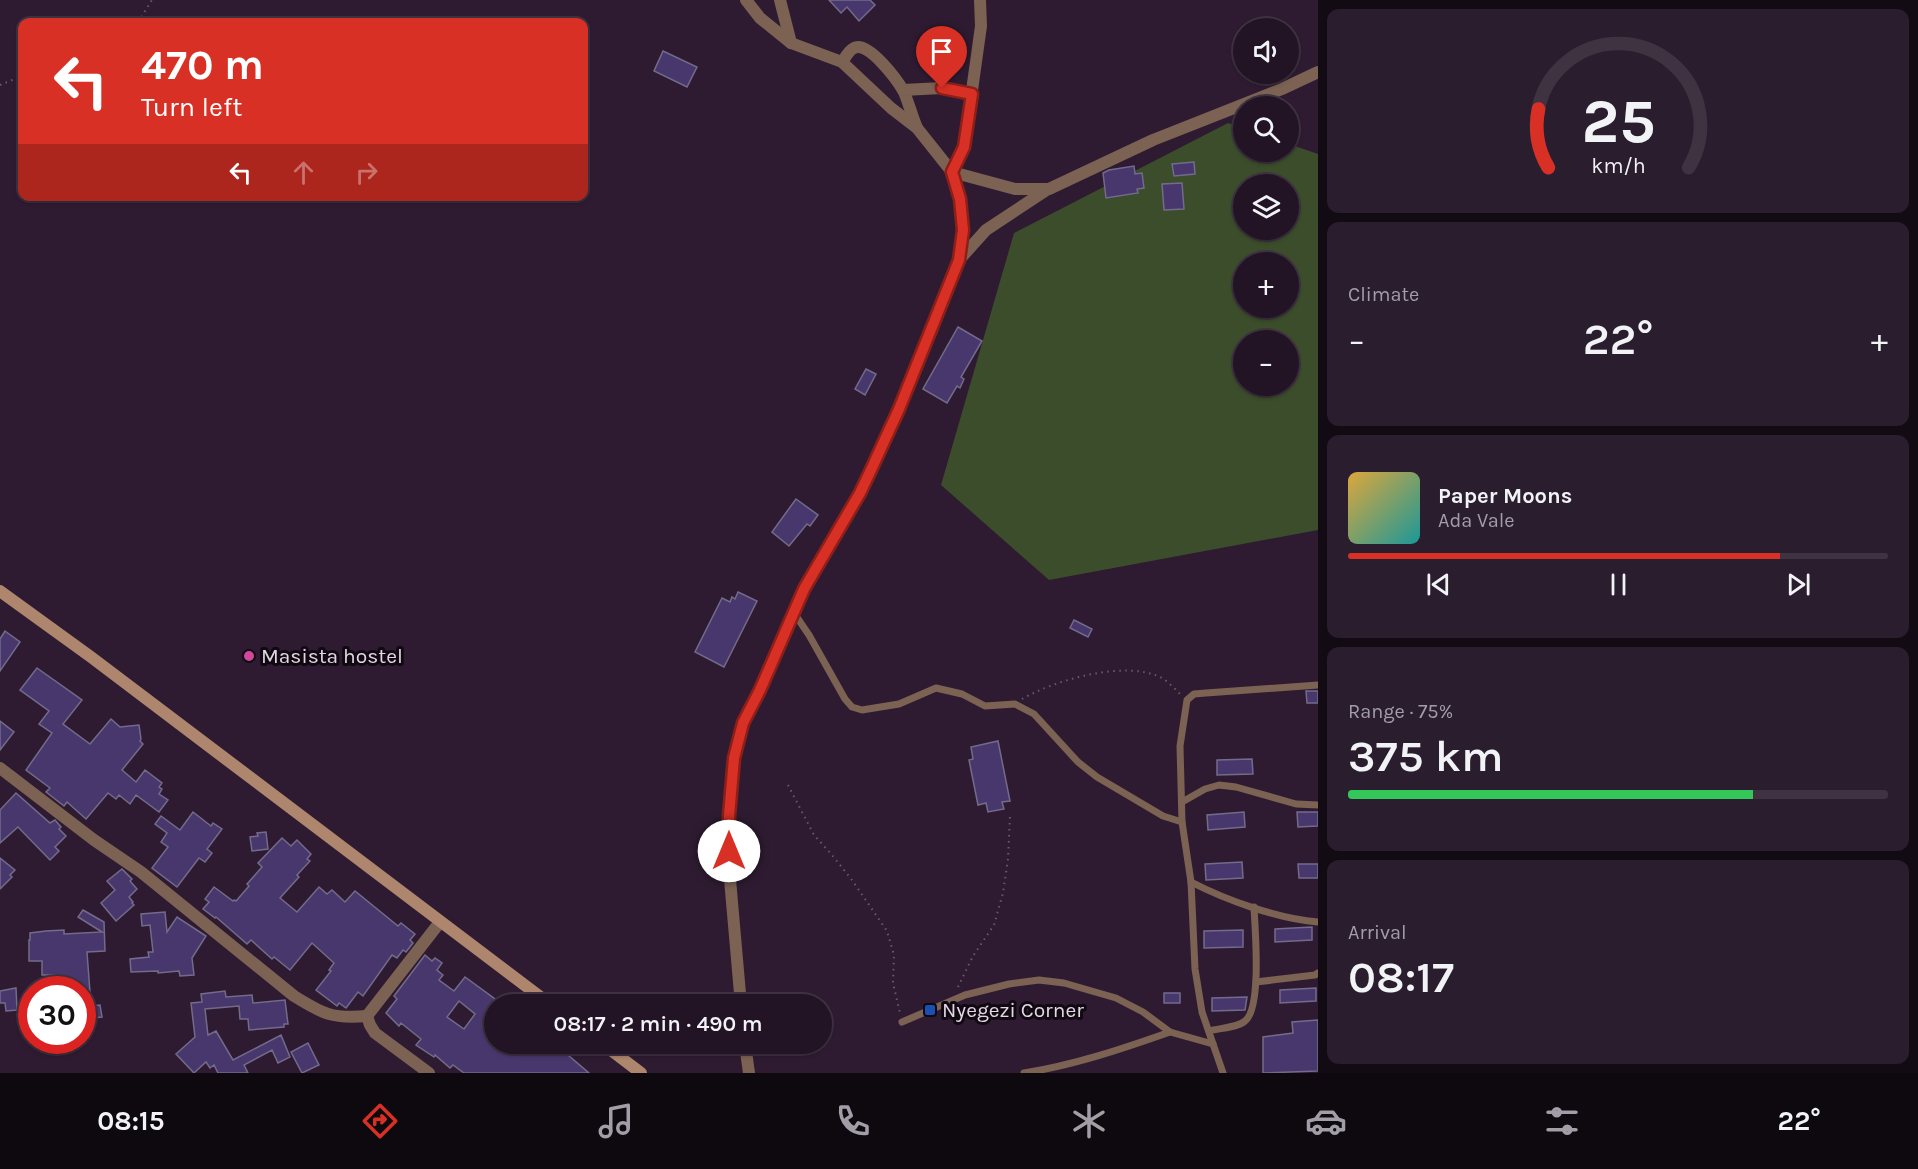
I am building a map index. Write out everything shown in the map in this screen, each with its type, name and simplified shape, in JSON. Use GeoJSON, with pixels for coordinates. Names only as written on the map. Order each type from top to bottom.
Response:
{"type":"FeatureCollection","features":[{"type":"Feature","properties":{"kind":"main road"},"geometry":{"type":"LineString","coordinates":[[0,591],[536,994]]}},
{"type":"Feature","properties":{"kind":"main road"},"geometry":{"type":"LineString","coordinates":[[616,1054],[641,1073]]}},
{"type":"Feature","properties":{"kind":"street"},"geometry":{"type":"LineString","coordinates":[[740,994],[729,868],[729,816],[734,758],[743,723],[804,589],[860,493],[912,380],[959,260],[963,230],[960,199],[952,172],[917,128],[891,108],[842,62],[791,43],[760,18],[746,0]]}},
{"type":"Feature","properties":{"kind":"street"},"geometry":{"type":"LineString","coordinates":[[780,0],[791,43]]}},
{"type":"Feature","properties":{"kind":"street"},"geometry":{"type":"LineString","coordinates":[[952,172],[964,147],[981,26],[980,0]]}},
{"type":"Feature","properties":{"kind":"street"},"geometry":{"type":"LineString","coordinates":[[842,62],[852,48],[859,46],[868,50],[903,90],[917,128]]}},
{"type":"Feature","properties":{"kind":"street"},"geometry":{"type":"LineString","coordinates":[[959,260],[986,230],[1049,189],[1153,140],[1282,89],[1318,72]]}},
{"type":"Feature","properties":{"kind":"street"},"geometry":{"type":"LineString","coordinates":[[903,90],[942,88],[972,94]]}},
{"type":"Feature","properties":{"kind":"street"},"geometry":{"type":"LineString","coordinates":[[952,172],[1015,189],[1049,189]]}},
{"type":"Feature","properties":{"kind":"street"},"geometry":{"type":"LineString","coordinates":[[0,768],[94,840],[141,872],[294,996],[316,1010],[335,1017],[367,1016]]}},
{"type":"Feature","properties":{"kind":"street"},"geometry":{"type":"LineString","coordinates":[[367,1016],[440,922]]}},
{"type":"Feature","properties":{"kind":"street"},"geometry":{"type":"LineString","coordinates":[[367,1016],[375,1033],[429,1073]]}},
{"type":"Feature","properties":{"kind":"street"},"geometry":{"type":"LineString","coordinates":[[746,1054],[749,1073]]}},
{"type":"Feature","properties":{"kind":"lane"},"geometry":{"type":"LineString","coordinates":[[794,613],[852,707],[862,710],[898,704],[936,688],[962,694],[985,706],[1015,704],[1034,714],[1078,762],[1097,777],[1163,816],[1182,822]]}},
{"type":"Feature","properties":{"kind":"lane"},"geometry":{"type":"LineString","coordinates":[[1223,1073],[1202,1012],[1196,969],[1191,882],[1182,822],[1180,746],[1187,700],[1194,694],[1318,685]]}},
{"type":"Feature","properties":{"kind":"lane"},"geometry":{"type":"LineString","coordinates":[[1182,802],[1205,789],[1219,785],[1236,787],[1296,804],[1318,805]]}},
{"type":"Feature","properties":{"kind":"lane"},"geometry":{"type":"LineString","coordinates":[[1191,882],[1219,896],[1300,920],[1318,922]]}},
{"type":"Feature","properties":{"kind":"lane"},"geometry":{"type":"LineString","coordinates":[[1209,1030],[1243,1023],[1251,1015],[1256,982],[1254,907]]}},
{"type":"Feature","properties":{"kind":"lane"},"geometry":{"type":"LineString","coordinates":[[1256,982],[1318,973]]}},
{"type":"Feature","properties":{"kind":"lane"},"geometry":{"type":"LineString","coordinates":[[902,1022],[965,995],[1009,984],[1039,980],[1064,983],[1116,998],[1143,1012],[1170,1032],[1213,1044]]}},
{"type":"Feature","properties":{"kind":"lane"},"geometry":{"type":"LineString","coordinates":[[1024,1073],[1056,1068],[1119,1050],[1170,1032]]}},
{"type":"Feature","properties":{"kind":"path"},"geometry":{"type":"LineString","coordinates":[[141,18],[152,0]]}},
{"type":"Feature","properties":{"kind":"path"},"geometry":{"type":"LineString","coordinates":[[0,85],[18,78]]}},
{"type":"Feature","properties":{"kind":"path"},"geometry":{"type":"LineString","coordinates":[[1015,704],[1032,693],[1107,671],[1140,671],[1161,677],[1187,700]]}},
{"type":"Feature","properties":{"kind":"path"},"geometry":{"type":"LineString","coordinates":[[788,785],[814,835],[852,880],[887,931],[894,955],[893,983],[902,1022]]}},
{"type":"Feature","properties":{"kind":"path"},"geometry":{"type":"LineString","coordinates":[[951,1001],[968,963],[994,925],[1003,893],[1008,859],[1010,816]]}},
{"type":"Feature","properties":{"kind":"green space"},"geometry":{"type":"Polygon","coordinates":[[[1228,123],[1233,125],[1233,162],[1299,162],[1299,147],[1318,154],[1318,530],[1049,580],[941,485],[1014,233],[1228,123]]]}},
{"type":"Feature","properties":{"kind":"building"},"geometry":{"type":"Polygon","coordinates":[[[829,0],[870,0],[875,5],[859,21],[847,7],[841,13],[829,0]]]}},
{"type":"Feature","properties":{"kind":"building"},"geometry":{"type":"Polygon","coordinates":[[[663,51],[697,67],[687,87],[654,71],[663,51]]]}},
{"type":"Feature","properties":{"kind":"building"},"geometry":{"type":"Polygon","coordinates":[[[1194,162],[1195,174],[1174,176],[1172,164],[1194,162]]]}},
{"type":"Feature","properties":{"kind":"building"},"geometry":{"type":"Polygon","coordinates":[[[1134,166],[1135,174],[1142,173],[1144,188],[1137,189],[1138,193],[1106,198],[1103,173],[1134,166]]]}},
{"type":"Feature","properties":{"kind":"building"},"geometry":{"type":"Polygon","coordinates":[[[1182,183],[1184,209],[1164,210],[1162,184],[1182,183]]]}},
{"type":"Feature","properties":{"kind":"building"},"geometry":{"type":"Polygon","coordinates":[[[958,327],[982,341],[961,377],[964,379],[960,388],[957,386],[947,403],[923,389],[958,327]]]}},
{"type":"Feature","properties":{"kind":"building"},"geometry":{"type":"Polygon","coordinates":[[[866,369],[876,374],[865,395],[855,389],[866,369]]]}},
{"type":"Feature","properties":{"kind":"building"},"geometry":{"type":"Polygon","coordinates":[[[796,499],[818,515],[810,526],[807,524],[789,546],[772,532],[796,499]]]}},
{"type":"Feature","properties":{"kind":"building"},"geometry":{"type":"Polygon","coordinates":[[[738,592],[757,601],[724,667],[695,652],[722,598],[730,602],[732,597],[735,599],[738,592]]]}},
{"type":"Feature","properties":{"kind":"building"},"geometry":{"type":"Polygon","coordinates":[[[1074,620],[1092,629],[1088,637],[1070,628],[1074,620]]]}},
{"type":"Feature","properties":{"kind":"building"},"geometry":{"type":"Polygon","coordinates":[[[5,631],[20,642],[0,671],[0,639],[5,631]]]}},
{"type":"Feature","properties":{"kind":"building"},"geometry":{"type":"Polygon","coordinates":[[[37,668],[82,700],[63,724],[90,744],[111,719],[120,727],[139,725],[140,741],[143,744],[122,770],[136,782],[145,770],[162,783],[159,787],[162,789],[159,794],[168,800],[159,812],[136,795],[130,804],[119,795],[116,799],[108,793],[86,819],[67,802],[64,806],[46,792],[50,788],[26,770],[52,733],[39,724],[49,711],[20,690],[37,668]]]}},
{"type":"Feature","properties":{"kind":"building"},"geometry":{"type":"Polygon","coordinates":[[[1306,691],[1318,691],[1318,703],[1307,703],[1306,691]]]}},
{"type":"Feature","properties":{"kind":"building"},"geometry":{"type":"Polygon","coordinates":[[[0,721],[14,732],[0,750],[0,721]]]}},
{"type":"Feature","properties":{"kind":"building"},"geometry":{"type":"Polygon","coordinates":[[[998,741],[1010,801],[1002,802],[1004,809],[988,812],[986,803],[978,805],[969,760],[973,759],[971,747],[998,741]]]}},
{"type":"Feature","properties":{"kind":"building"},"geometry":{"type":"Polygon","coordinates":[[[1252,759],[1253,774],[1217,775],[1217,760],[1252,759]]]}},
{"type":"Feature","properties":{"kind":"building"},"geometry":{"type":"Polygon","coordinates":[[[16,793],[50,823],[55,820],[61,827],[59,829],[66,836],[55,847],[59,851],[50,860],[18,827],[0,843],[0,810],[16,793]]]}},
{"type":"Feature","properties":{"kind":"building"},"geometry":{"type":"Polygon","coordinates":[[[193,812],[211,826],[213,823],[222,829],[207,849],[212,853],[205,862],[199,858],[177,887],[152,868],[168,847],[161,842],[167,833],[155,824],[161,816],[180,830],[193,812]]]}},
{"type":"Feature","properties":{"kind":"building"},"geometry":{"type":"Polygon","coordinates":[[[1244,812],[1245,827],[1208,830],[1207,815],[1244,812]]]}},
{"type":"Feature","properties":{"kind":"building"},"geometry":{"type":"Polygon","coordinates":[[[1297,812],[1318,812],[1318,826],[1298,827],[1297,812]]]}},
{"type":"Feature","properties":{"kind":"building"},"geometry":{"type":"Polygon","coordinates":[[[266,832],[268,849],[252,851],[250,837],[266,832]]]}},
{"type":"Feature","properties":{"kind":"building"},"geometry":{"type":"Polygon","coordinates":[[[282,838],[291,846],[297,840],[311,854],[307,859],[310,861],[297,875],[299,877],[280,898],[297,912],[319,887],[327,894],[332,890],[345,902],[355,891],[398,926],[401,923],[415,934],[410,940],[413,943],[406,952],[403,950],[397,958],[392,955],[363,996],[358,992],[346,1008],[339,1003],[337,1006],[316,990],[331,971],[329,970],[334,963],[312,943],[290,970],[274,957],[272,959],[251,940],[247,944],[216,917],[203,909],[209,902],[205,899],[214,887],[236,901],[262,867],[258,863],[282,838]]]}},
{"type":"Feature","properties":{"kind":"building"},"geometry":{"type":"Polygon","coordinates":[[[0,858],[15,870],[10,875],[12,877],[0,889],[0,858]]]}},
{"type":"Feature","properties":{"kind":"building"},"geometry":{"type":"Polygon","coordinates":[[[1242,862],[1243,878],[1206,880],[1205,864],[1242,862]]]}},
{"type":"Feature","properties":{"kind":"building"},"geometry":{"type":"Polygon","coordinates":[[[1298,864],[1318,864],[1318,878],[1299,878],[1298,864]]]}},
{"type":"Feature","properties":{"kind":"building"},"geometry":{"type":"Polygon","coordinates":[[[122,869],[132,879],[130,881],[137,889],[129,897],[134,905],[116,921],[101,903],[115,890],[107,881],[122,869]]]}},
{"type":"Feature","properties":{"kind":"building"},"geometry":{"type":"Polygon","coordinates":[[[83,910],[104,922],[105,951],[87,952],[89,976],[42,975],[42,961],[29,961],[30,933],[64,930],[64,934],[102,932],[78,917],[83,910]]]}},
{"type":"Feature","properties":{"kind":"building"},"geometry":{"type":"Polygon","coordinates":[[[165,912],[167,932],[177,917],[206,936],[192,958],[194,975],[180,976],[179,971],[131,972],[130,959],[149,957],[148,952],[153,952],[150,925],[142,926],[141,914],[165,912]]]}},
{"type":"Feature","properties":{"kind":"building"},"geometry":{"type":"Polygon","coordinates":[[[1312,927],[1312,940],[1275,942],[1275,929],[1312,927]]]}},
{"type":"Feature","properties":{"kind":"building"},"geometry":{"type":"Polygon","coordinates":[[[1243,930],[1243,947],[1204,948],[1204,931],[1243,930]]]}},
{"type":"Feature","properties":{"kind":"building"},"geometry":{"type":"Polygon","coordinates":[[[425,955],[432,961],[435,958],[442,963],[437,970],[443,975],[439,980],[454,991],[465,977],[488,994],[484,994],[484,1054],[567,1054],[589,1073],[464,1073],[453,1065],[450,1068],[435,1055],[434,1057],[416,1045],[421,1039],[401,1023],[399,1026],[386,1013],[397,999],[394,996],[425,955]],[[459,1001],[447,1017],[464,1029],[475,1014],[459,1001]]]}},
{"type":"Feature","properties":{"kind":"building"},"geometry":{"type":"Polygon","coordinates":[[[16,988],[17,1010],[6,1011],[5,1003],[0,1003],[0,991],[16,988]]]}},
{"type":"Feature","properties":{"kind":"building"},"geometry":{"type":"Polygon","coordinates":[[[1316,988],[1316,1001],[1280,1003],[1280,990],[1316,988]]]}},
{"type":"Feature","properties":{"kind":"building"},"geometry":{"type":"Polygon","coordinates":[[[225,991],[226,997],[252,995],[253,1003],[285,1000],[288,1024],[284,1024],[284,1027],[249,1030],[248,1019],[240,1019],[239,1006],[205,1009],[208,1035],[216,1031],[233,1060],[281,1035],[290,1057],[278,1063],[272,1050],[244,1065],[248,1073],[218,1073],[214,1065],[210,1068],[206,1062],[194,1073],[176,1054],[195,1037],[191,1003],[202,1002],[201,994],[225,991]]]}},
{"type":"Feature","properties":{"kind":"building"},"geometry":{"type":"Polygon","coordinates":[[[1164,993],[1180,993],[1180,1003],[1164,1003],[1164,993]]]}},
{"type":"Feature","properties":{"kind":"building"},"geometry":{"type":"Polygon","coordinates":[[[1247,997],[1245,1010],[1212,1011],[1212,998],[1247,997]]]}},
{"type":"Feature","properties":{"kind":"building"},"geometry":{"type":"Polygon","coordinates":[[[96,1005],[100,1005],[102,1017],[96,1018],[96,1005]]]}},
{"type":"Feature","properties":{"kind":"building"},"geometry":{"type":"Polygon","coordinates":[[[1318,1020],[1318,1071],[1263,1073],[1263,1037],[1293,1033],[1292,1022],[1318,1020]]]}},
{"type":"Feature","properties":{"kind":"building"},"geometry":{"type":"Polygon","coordinates":[[[308,1043],[319,1065],[302,1073],[291,1052],[308,1043]]]}},
{"type":"Feature","properties":{"kind":"place","name":"Masista hostel"},"geometry":{"type":"Point","coordinates":[249,656]}},
{"type":"Feature","properties":{"kind":"place","name":"Nyegezi Corner"},"geometry":{"type":"Point","coordinates":[930,1010]}},
{"type":"Feature","properties":{"kind":"route"},"geometry":{"type":"LineString","coordinates":[[729,851],[729,816],[734,758],[743,723],[804,589],[870,472],[899,409],[959,260],[963,230],[960,199],[952,172],[964,147],[972,94],[942,88]]}}]}
